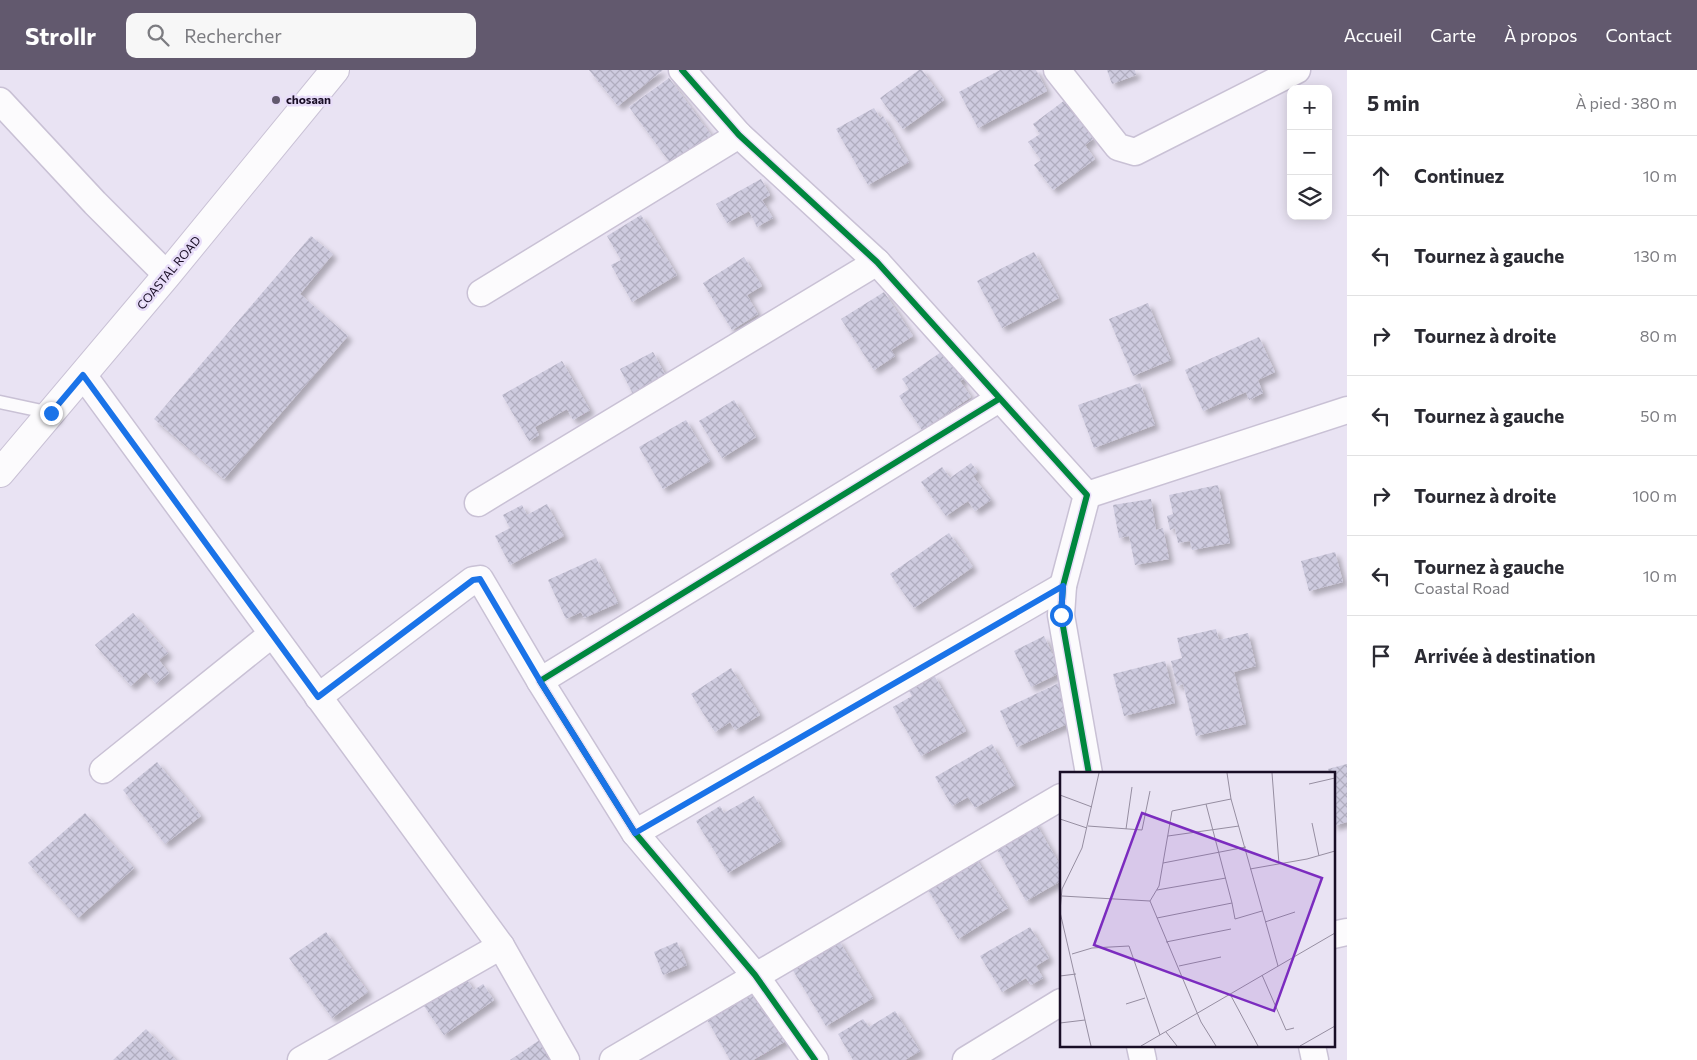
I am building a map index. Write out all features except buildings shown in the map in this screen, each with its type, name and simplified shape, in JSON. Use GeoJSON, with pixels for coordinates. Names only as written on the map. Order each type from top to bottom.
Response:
{"type":"FeatureCollection","features":[{"type":"Feature","properties":{"kind":"main road","name":"COASTAL ROAD"},"geometry":{"type":"LineString","coordinates":[[0,473],[167,275],[333,71]]}},
{"type":"Feature","properties":{"kind":"street"},"geometry":{"type":"LineString","coordinates":[[682,70],[739,135],[877,262],[1087,494]]}},
{"type":"Feature","properties":{"kind":"street"},"geometry":{"type":"LineString","coordinates":[[1057,70],[1118,147],[1135,152],[1297,70]]}},
{"type":"Feature","properties":{"kind":"street"},"geometry":{"type":"LineString","coordinates":[[0,101],[95,203],[167,275]]}},
{"type":"Feature","properties":{"kind":"street"},"geometry":{"type":"LineString","coordinates":[[481,293],[739,135]]}},
{"type":"Feature","properties":{"kind":"street"},"geometry":{"type":"LineString","coordinates":[[478,503],[877,262]]}},
{"type":"Feature","properties":{"kind":"street"},"geometry":{"type":"LineString","coordinates":[[83,375],[501,946],[566,1060]]}},
{"type":"Feature","properties":{"kind":"street"},"geometry":{"type":"LineString","coordinates":[[540,681],[999,399]]}},
{"type":"Feature","properties":{"kind":"street"},"geometry":{"type":"LineString","coordinates":[[1087,494],[1347,410]]}},
{"type":"Feature","properties":{"kind":"street"},"geometry":{"type":"LineString","coordinates":[[1087,494],[1063,586],[1061,615],[1089,772]]}},
{"type":"Feature","properties":{"kind":"street"},"geometry":{"type":"LineString","coordinates":[[318,697],[473,580],[480,579],[540,681],[635,833],[756,975],[814,1060]]}},
{"type":"Feature","properties":{"kind":"street"},"geometry":{"type":"LineString","coordinates":[[635,833],[1063,586]]}},
{"type":"Feature","properties":{"kind":"street"},"geometry":{"type":"LineString","coordinates":[[103,770],[272,634]]}},
{"type":"Feature","properties":{"kind":"street"},"geometry":{"type":"LineString","coordinates":[[612,1060],[1060,799]]}},
{"type":"Feature","properties":{"kind":"street"},"geometry":{"type":"LineString","coordinates":[[1334,935],[1347,932]]}},
{"type":"Feature","properties":{"kind":"street"},"geometry":{"type":"LineString","coordinates":[[314,1057],[501,946]]}},
{"type":"Feature","properties":{"kind":"street"},"geometry":{"type":"LineString","coordinates":[[966,1060],[1060,1003]]}},
{"type":"Feature","properties":{"kind":"lane"},"geometry":{"type":"LineString","coordinates":[[0,402],[51,413]]}},
{"type":"Feature","properties":{"kind":"cycle path"},"geometry":{"type":"LineString","coordinates":[[682,70],[739,135],[877,262],[1087,495],[1063,586],[1061,615],[1089,772]]}},
{"type":"Feature","properties":{"kind":"cycle path"},"geometry":{"type":"LineString","coordinates":[[815,1060],[755,975],[635,833],[540,681],[999,399]]}},
{"type":"Feature","properties":{"kind":"place","name":"chosaan"},"geometry":{"type":"Point","coordinates":[276,100]}},
{"type":"Feature","properties":{"kind":"route"},"geometry":{"type":"LineString","coordinates":[[51,413],[83,375],[318,697],[473,580],[480,579],[540,681],[635,833],[1063,586],[1061,615]]}}]}
